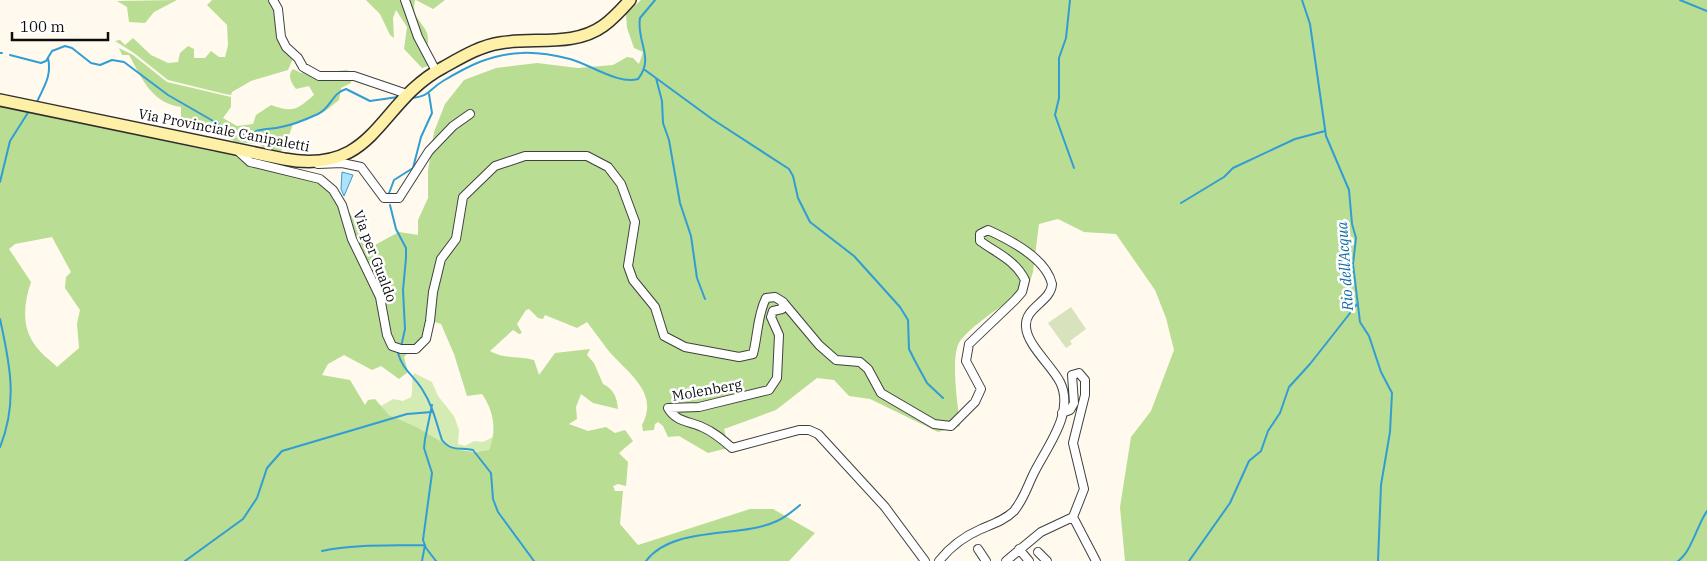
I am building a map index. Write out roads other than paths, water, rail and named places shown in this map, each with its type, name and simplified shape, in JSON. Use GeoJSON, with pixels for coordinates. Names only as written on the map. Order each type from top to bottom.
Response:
{"type":"FeatureCollection","features":[{"type":"Feature","properties":{"kind":"main road","name":"Via Provinciale Canipaletti"},"geometry":{"type":"LineString","coordinates":[[0,100],[312,162],[335,159],[356,149],[369,139],[404,97],[436,71],[476,50],[492,45],[586,35],[604,26],[630,0]]}},
{"type":"Feature","properties":{"kind":"street"},"geometry":{"type":"LineString","coordinates":[[273,0],[278,9],[282,37],[286,47],[298,58],[302,67],[318,76],[354,76],[404,97]]}},
{"type":"Feature","properties":{"kind":"street"},"geometry":{"type":"LineString","coordinates":[[405,0],[418,37],[436,71]]}},
{"type":"Feature","properties":{"kind":"street"},"geometry":{"type":"LineString","coordinates":[[312,162],[322,165],[342,163],[361,167],[384,198],[399,198],[429,151],[453,126],[470,114]]}},
{"type":"Feature","properties":{"kind":"street","name":"Via per Gualdo"},"geometry":{"type":"LineString","coordinates":[[235,148],[250,162],[320,179],[333,190],[342,206],[352,239],[380,297],[387,335],[392,346],[400,349],[416,349],[426,339],[433,292],[441,259],[456,240],[463,197],[495,166],[526,156],[587,156],[608,167],[621,184],[635,222],[628,266],[633,280],[655,307],[664,336],[685,347],[748,357],[753,354],[758,336],[759,311],[766,298],[775,298],[783,302]]}},
{"type":"Feature","properties":{"kind":"street"},"geometry":{"type":"LineString","coordinates":[[783,302],[819,345],[836,360],[860,362],[868,369],[881,393],[934,424],[951,426],[975,402],[981,389],[966,361],[970,344],[1022,292],[1025,280],[1019,269],[1010,260],[980,241],[981,232],[990,231],[1029,254],[1041,265],[1051,279],[1050,293],[1033,308],[1028,317],[1026,328],[1030,338],[1060,383],[1062,414],[1058,430],[1018,505],[1006,518],[971,534],[942,560]]}},
{"type":"Feature","properties":{"kind":"street","name":"Molenberg"},"geometry":{"type":"LineString","coordinates":[[783,302],[782,309],[773,311],[771,317],[779,335],[777,378],[769,390],[699,407],[668,408],[679,420],[701,426],[717,434],[732,448],[799,430],[809,430],[818,434],[885,507],[925,561]]}},
{"type":"Feature","properties":{"kind":"street"},"geometry":{"type":"LineString","coordinates":[[1008,561],[1019,549],[1041,532],[1073,518],[1084,489],[1073,443],[1086,395],[1085,380],[1079,373],[1072,376],[1074,403],[1070,410],[1062,414]]}},
{"type":"Feature","properties":{"kind":"street"},"geometry":{"type":"LineString","coordinates":[[1073,518],[1096,561]]}},
{"type":"Feature","properties":{"kind":"street"},"geometry":{"type":"LineString","coordinates":[[978,549],[986,561]]}},
{"type":"Feature","properties":{"kind":"street"},"geometry":{"type":"LineString","coordinates":[[1019,549],[1029,561]]}},
{"type":"Feature","properties":{"kind":"street"},"geometry":{"type":"LineString","coordinates":[[1038,552],[1047,561]]}},
{"type":"Feature","properties":{"kind":"water"},"geometry":{"type":"Polygon","coordinates":[[[342,172],[353,175],[344,196],[341,189],[342,172]]]}},
{"type":"Feature","properties":{"kind":"waterway"},"geometry":{"type":"LineString","coordinates":[[411,98],[426,94],[438,84],[462,70],[490,58],[521,53],[558,56],[578,62],[613,77],[630,80],[638,79],[645,64],[639,26],[640,18],[655,0]]}},
{"type":"Feature","properties":{"kind":"waterway"},"geometry":{"type":"LineString","coordinates":[[1070,0],[1066,38],[1059,58],[1059,98],[1055,115],[1074,168]]}},
{"type":"Feature","properties":{"kind":"waterway","name":"Rio dell'Acqua"},"geometry":{"type":"LineString","coordinates":[[1302,0],[1310,24],[1326,136],[1349,190],[1352,224],[1356,238],[1353,264],[1360,322],[1369,336],[1381,372],[1392,393],[1390,432],[1381,485],[1378,561]]}},
{"type":"Feature","properties":{"kind":"waterway"},"geometry":{"type":"LineString","coordinates":[[1680,0],[1707,11]]}},
{"type":"Feature","properties":{"kind":"waterway"},"geometry":{"type":"LineString","coordinates":[[10,55],[41,63],[46,61],[52,51],[65,46],[72,48],[91,63],[100,65],[112,60],[124,62],[168,95],[227,129],[249,136],[260,130],[290,125],[318,114],[341,91],[346,89],[370,101],[398,97]]}},
{"type":"Feature","properties":{"kind":"waterway"},"geometry":{"type":"LineString","coordinates":[[37,102],[48,76],[48,58]]}},
{"type":"Feature","properties":{"kind":"waterway"},"geometry":{"type":"LineString","coordinates":[[645,70],[712,119],[789,169],[793,176],[798,198],[810,222],[854,256],[900,307],[908,320],[909,349],[927,383],[943,398]]}},
{"type":"Feature","properties":{"kind":"waterway"},"geometry":{"type":"LineString","coordinates":[[656,78],[662,101],[663,123],[669,140],[680,203],[691,236],[697,278],[705,299]]}},
{"type":"Feature","properties":{"kind":"waterway"},"geometry":{"type":"LineString","coordinates":[[388,196],[394,180],[413,168],[421,137],[432,113],[429,94]]}},
{"type":"Feature","properties":{"kind":"waterway"},"geometry":{"type":"LineString","coordinates":[[0,182],[10,141],[29,111]]}},
{"type":"Feature","properties":{"kind":"waterway"},"geometry":{"type":"LineString","coordinates":[[1181,203],[1224,177],[1233,168],[1295,139],[1325,131]]}},
{"type":"Feature","properties":{"kind":"waterway"},"geometry":{"type":"LineString","coordinates":[[390,205],[396,229],[406,248],[403,290],[405,329],[401,347]]}},
{"type":"Feature","properties":{"kind":"waterway"},"geometry":{"type":"LineString","coordinates":[[1189,561],[1230,503],[1249,461],[1261,451],[1268,431],[1280,413],[1289,387],[1310,364],[1358,303]]}},
{"type":"Feature","properties":{"kind":"waterway"},"geometry":{"type":"LineString","coordinates":[[0,319],[7,352],[11,399],[6,431],[0,447]]}},
{"type":"Feature","properties":{"kind":"waterway"},"geometry":{"type":"LineString","coordinates":[[398,353],[402,364],[426,395],[445,444],[453,448],[473,450],[491,473],[493,499],[498,512],[534,561]]}},
{"type":"Feature","properties":{"kind":"waterway"},"geometry":{"type":"LineString","coordinates":[[432,405],[424,448],[432,473],[423,540],[426,548],[436,561]]}},
{"type":"Feature","properties":{"kind":"waterway"},"geometry":{"type":"LineString","coordinates":[[185,561],[243,519],[257,498],[267,468],[282,451],[407,414],[432,412]]}},
{"type":"Feature","properties":{"kind":"waterway"},"geometry":{"type":"LineString","coordinates":[[646,561],[658,550],[673,542],[689,537],[762,526],[780,519],[800,505]]}},
{"type":"Feature","properties":{"kind":"waterway"},"geometry":{"type":"LineString","coordinates":[[1678,561],[1687,551],[1707,511]]}},
{"type":"Feature","properties":{"kind":"waterway"},"geometry":{"type":"LineString","coordinates":[[322,551],[360,546],[425,545]]}},
{"type":"Feature","properties":{"kind":"waterway"},"geometry":{"type":"LineString","coordinates":[[422,561],[425,545]]}}]}
